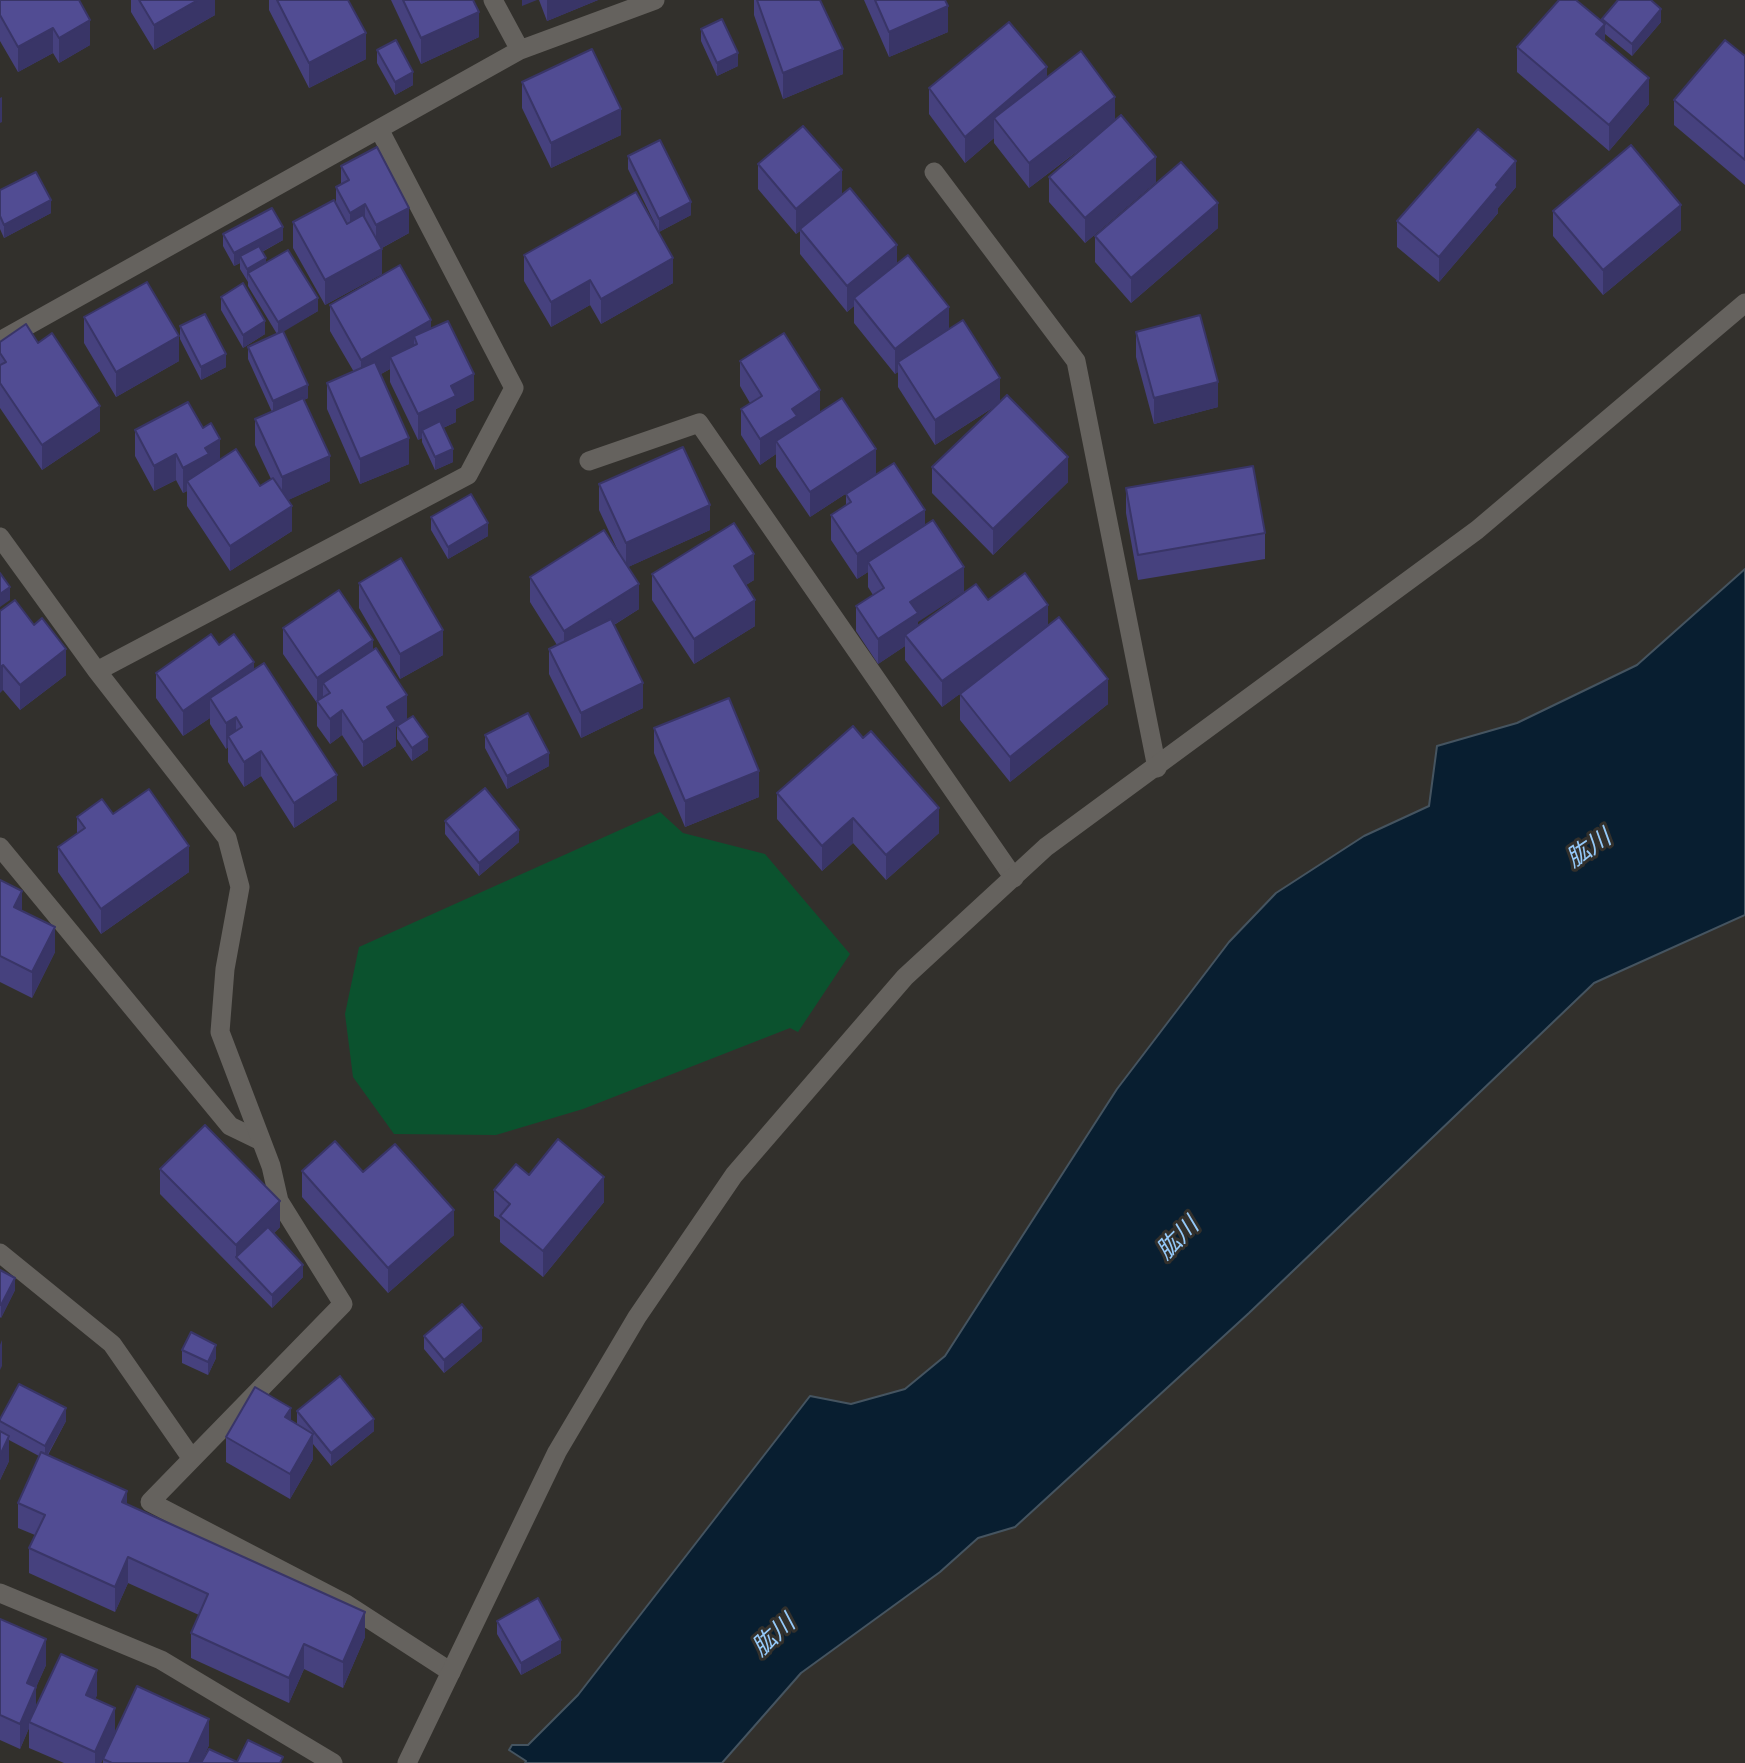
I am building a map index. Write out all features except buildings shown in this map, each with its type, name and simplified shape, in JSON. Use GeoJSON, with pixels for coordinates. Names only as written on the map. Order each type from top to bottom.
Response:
{"type":"FeatureCollection","features":[{"type":"Feature","properties":{"kind":"street"},"geometry":{"type":"LineString","coordinates":[[493,0],[520,50]]}},
{"type":"Feature","properties":{"kind":"street"},"geometry":{"type":"LineString","coordinates":[[0,341],[520,50],[655,0]]}},
{"type":"Feature","properties":{"kind":"street"},"geometry":{"type":"LineString","coordinates":[[97,671],[468,475],[514,388],[379,129]]}},
{"type":"Feature","properties":{"kind":"street"},"geometry":{"type":"LineString","coordinates":[[934,172],[1076,362],[1157,768]]}},
{"type":"Feature","properties":{"kind":"street"},"geometry":{"type":"LineString","coordinates":[[407,1763],[557,1452],[637,1317],[734,1175],[905,977],[1046,847],[1157,768],[1477,530],[1745,303]]}},
{"type":"Feature","properties":{"kind":"street"},"geometry":{"type":"LineString","coordinates":[[589,461],[699,423],[1014,878]]}},
{"type":"Feature","properties":{"kind":"street"},"geometry":{"type":"LineString","coordinates":[[0,537],[97,671],[227,838],[240,887],[225,969],[220,1032],[271,1166],[279,1201],[343,1304],[150,1502],[346,1604],[451,1672]]}},
{"type":"Feature","properties":{"kind":"street"},"geometry":{"type":"LineString","coordinates":[[0,846],[230,1126],[261,1141]]}},
{"type":"Feature","properties":{"kind":"street"},"geometry":{"type":"LineString","coordinates":[[0,1253],[112,1344],[192,1459]]}},
{"type":"Feature","properties":{"kind":"street"},"geometry":{"type":"LineString","coordinates":[[0,1593],[161,1660],[333,1763]]}},
{"type":"Feature","properties":{"kind":"green space"},"geometry":{"type":"Polygon","coordinates":[[[660,812],[683,833],[765,854],[850,954],[798,1032],[790,1028],[583,1109],[496,1135],[394,1134],[353,1077],[345,1014],[359,947],[660,812]]]}},
{"type":"Feature","properties":{"kind":"water","name":"肱川"},"geometry":{"type":"Polygon","coordinates":[[[1745,569],[1745,915],[1594,983],[1249,1313],[1015,1527],[978,1538],[940,1572],[801,1673],[722,1763],[525,1763],[526,1761],[509,1750],[512,1745],[528,1745],[578,1695],[810,1396],[851,1404],[905,1389],[945,1356],[1117,1089],[1229,942],[1276,893],[1364,836],[1429,806],[1437,746],[1517,723],[1637,665],[1745,569]]]}}]}
